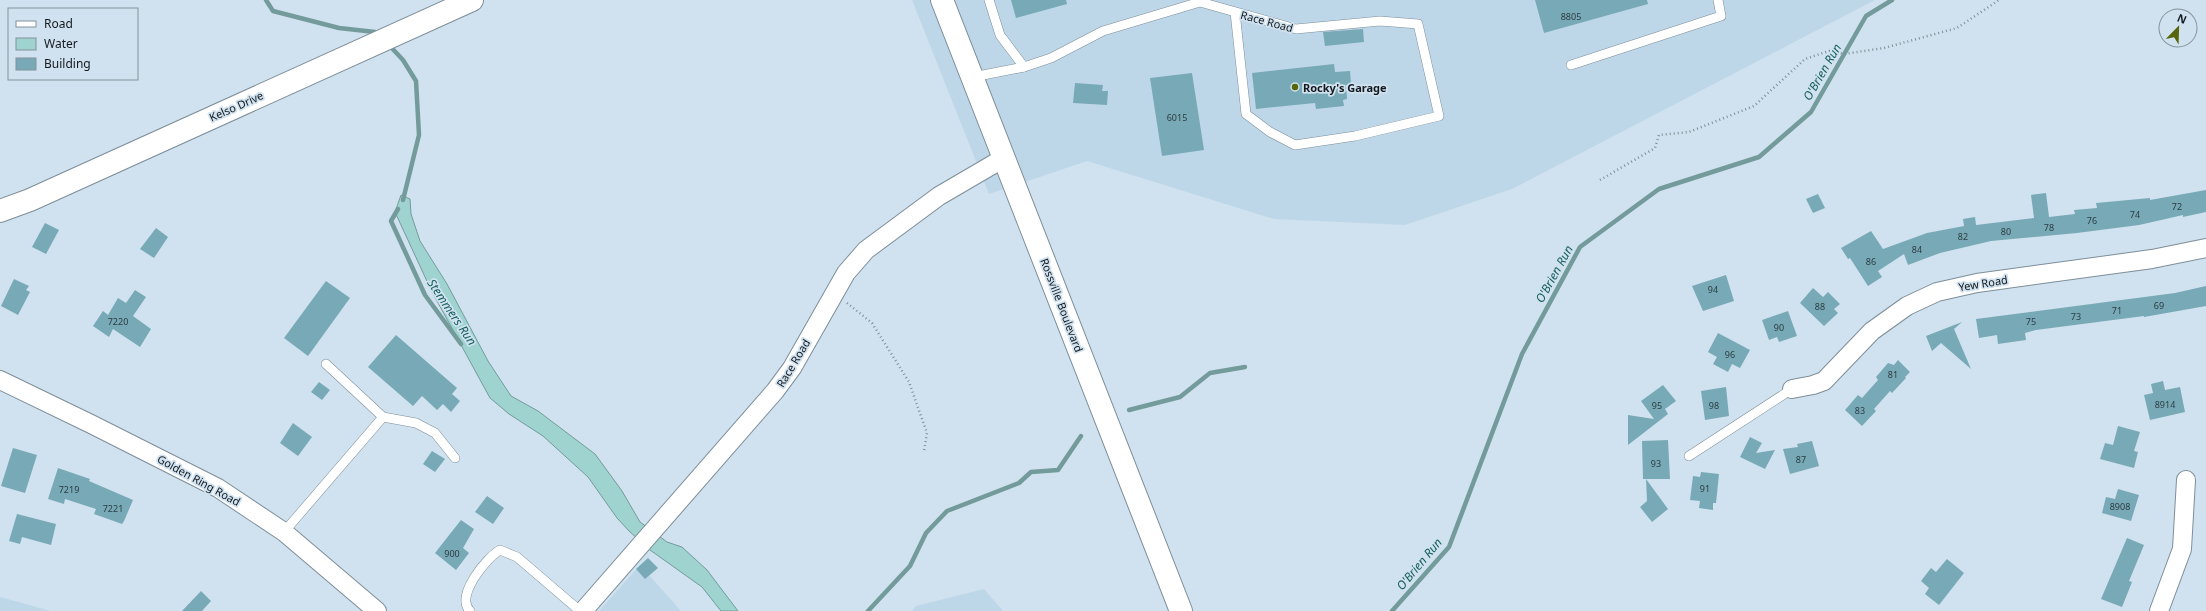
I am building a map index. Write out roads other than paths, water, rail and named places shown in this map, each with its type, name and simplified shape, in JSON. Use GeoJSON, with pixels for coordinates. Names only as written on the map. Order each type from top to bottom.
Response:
{"type":"FeatureCollection","features":[{"type":"Feature","properties":{"kind":"main road","name":"Rossville Boulevard"},"geometry":{"type":"LineString","coordinates":[[942,0],[1181,611]]}},
{"type":"Feature","properties":{"kind":"main road","name":"Kelso Drive"},"geometry":{"type":"LineString","coordinates":[[0,211],[30,200],[469,1]]}},
{"type":"Feature","properties":{"kind":"street","name":"Race Road"},"geometry":{"type":"LineString","coordinates":[[583,611],[775,392],[792,368],[846,273],[866,250],[900,223],[939,196],[1004,158]]}},
{"type":"Feature","properties":{"kind":"street","name":"Yew Road"},"geometry":{"type":"LineString","coordinates":[[1792,388],[1804,388],[1824,381],[1872,331],[1907,306],[1937,292],[1977,283],[2152,259],[2206,248]]}},
{"type":"Feature","properties":{"kind":"street","name":"Golden Ring Road"},"geometry":{"type":"LineString","coordinates":[[0,380],[218,488],[284,532],[377,611]]}},
{"type":"Feature","properties":{"kind":"street"},"geometry":{"type":"LineString","coordinates":[[2159,611],[2182,549],[2186,480]]}},
{"type":"Feature","properties":{"kind":"lane"},"geometry":{"type":"LineString","coordinates":[[989,0],[1000,35],[1024,67]]}},
{"type":"Feature","properties":{"kind":"lane"},"geometry":{"type":"LineString","coordinates":[[1571,64],[1721,16],[1718,0]]}},
{"type":"Feature","properties":{"kind":"lane","name":"Race Road"},"geometry":{"type":"LineString","coordinates":[[973,77],[1024,67],[1051,58],[1103,31],[1200,2],[1296,29],[1380,21],[1418,24],[1439,116],[1355,136],[1295,145],[1270,132],[1246,114],[1235,12]]}},
{"type":"Feature","properties":{"kind":"lane"},"geometry":{"type":"LineString","coordinates":[[326,364],[383,417],[416,423],[434,433],[455,458]]}},
{"type":"Feature","properties":{"kind":"lane"},"geometry":{"type":"LineString","coordinates":[[1689,456],[1792,388]]}},
{"type":"Feature","properties":{"kind":"lane"},"geometry":{"type":"LineString","coordinates":[[284,532],[383,417]]}},
{"type":"Feature","properties":{"kind":"lane"},"geometry":{"type":"LineString","coordinates":[[470,611],[467,608],[466,594],[469,587],[491,555],[500,550],[517,557],[580,611]]}},
{"type":"Feature","properties":{"kind":"water"},"geometry":{"type":"Polygon","coordinates":[[[401,195],[410,199],[411,214],[420,241],[447,284],[488,361],[511,396],[538,411],[595,454],[622,491],[640,522],[667,542],[682,547],[707,570],[738,611],[721,611],[702,587],[650,550],[629,531],[617,518],[588,477],[543,436],[509,414],[490,398],[431,290],[395,212],[401,195]]]}},
{"type":"Feature","properties":{"kind":"waterway","name":"Stemmers Run"},"geometry":{"type":"LineString","coordinates":[[266,0],[273,11],[339,28],[375,32],[378,35]]}},
{"type":"Feature","properties":{"kind":"waterway","name":"O'Brien Run"},"geometry":{"type":"LineString","coordinates":[[1392,611],[1449,547],[1522,354],[1580,247],[1659,189],[1759,157],[1811,112],[1866,16],[1892,0]]}},
{"type":"Feature","properties":{"kind":"waterway","name":"Stemmers Run"},"geometry":{"type":"LineString","coordinates":[[388,44],[403,60],[416,81],[419,135],[403,200]]}},
{"type":"Feature","properties":{"kind":"waterway","name":"Stemmers Run"},"geometry":{"type":"LineString","coordinates":[[398,209],[391,221],[425,295],[461,344]]}},
{"type":"Feature","properties":{"kind":"waterway"},"geometry":{"type":"LineString","coordinates":[[1129,410],[1180,397],[1210,373],[1245,367]]}},
{"type":"Feature","properties":{"kind":"waterway"},"geometry":{"type":"LineString","coordinates":[[868,611],[910,566],[926,533],[947,511],[1019,483],[1031,472],[1058,470],[1081,436]]}},
{"type":"Feature","properties":{"kind":"place","name":"Rocky's Garage"},"geometry":{"type":"Point","coordinates":[1295,87]}}]}
